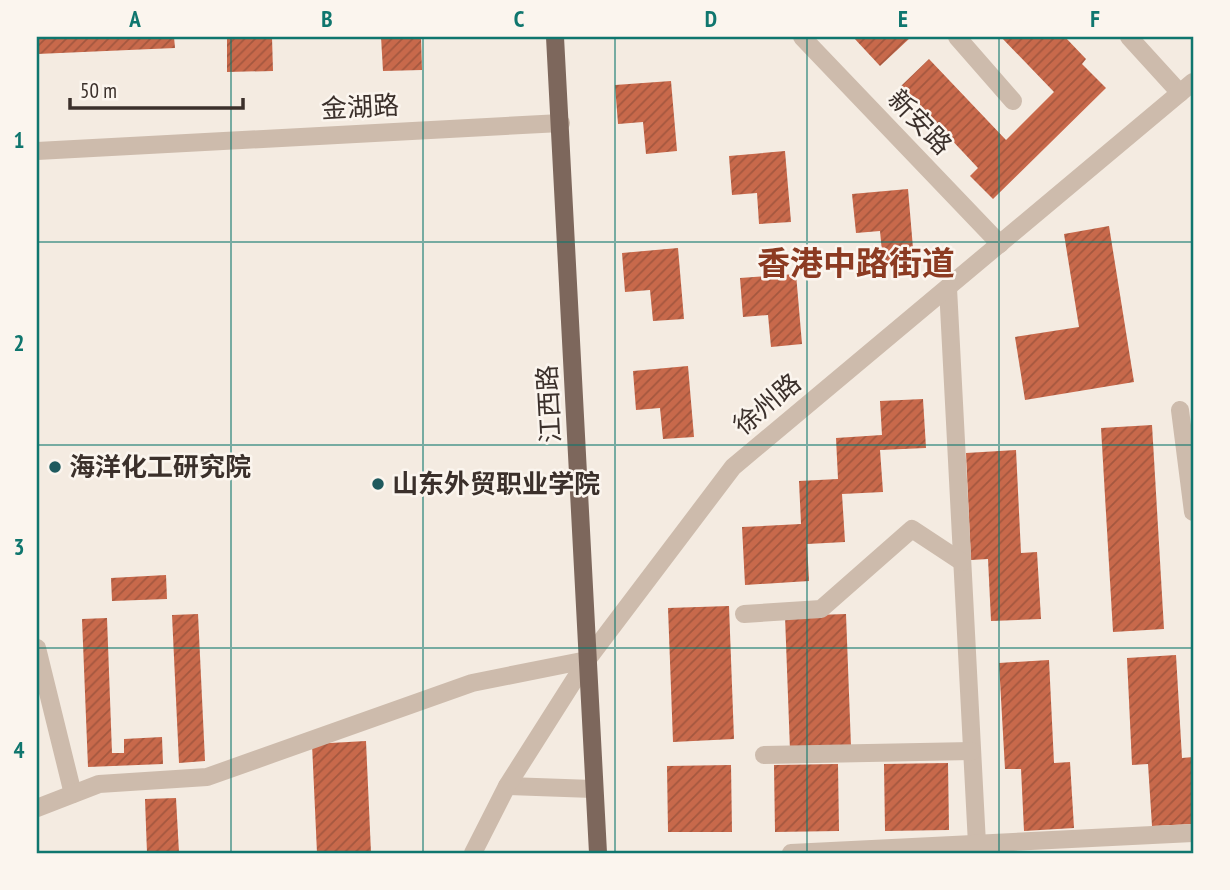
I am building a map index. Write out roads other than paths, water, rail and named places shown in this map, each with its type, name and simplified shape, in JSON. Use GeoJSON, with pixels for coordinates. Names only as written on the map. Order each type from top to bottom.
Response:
{"type":"FeatureCollection","features":[{"type":"Feature","properties":{"kind":"main road","name":"江西路"},"geometry":{"type":"LineString","coordinates":[[555,37],[598,853]]}},
{"type":"Feature","properties":{"kind":"street","name":"新安路"},"geometry":{"type":"LineString","coordinates":[[802,37],[1000,244]]}},
{"type":"Feature","properties":{"kind":"street"},"geometry":{"type":"LineString","coordinates":[[957,37],[1013,101]]}},
{"type":"Feature","properties":{"kind":"street"},"geometry":{"type":"LineString","coordinates":[[1129,37],[1187,88]]}},
{"type":"Feature","properties":{"kind":"street","name":"徐州路"},"geometry":{"type":"LineString","coordinates":[[473,853],[507,786],[587,660],[733,467],[1187,88]]}},
{"type":"Feature","properties":{"kind":"street","name":"金湖路"},"geometry":{"type":"LineString","coordinates":[[37,151],[561,123]]}},
{"type":"Feature","properties":{"kind":"street"},"geometry":{"type":"LineString","coordinates":[[948,288],[977,844]]}},
{"type":"Feature","properties":{"kind":"street"},"geometry":{"type":"LineString","coordinates":[[1180,410],[1193,512]]}},
{"type":"Feature","properties":{"kind":"street"},"geometry":{"type":"LineString","coordinates":[[744,614],[821,609],[912,529],[962,562]]}},
{"type":"Feature","properties":{"kind":"street"},"geometry":{"type":"LineString","coordinates":[[37,648],[73,794]]}},
{"type":"Feature","properties":{"kind":"street"},"geometry":{"type":"LineString","coordinates":[[37,807],[99,784],[207,777],[472,683],[587,660]]}},
{"type":"Feature","properties":{"kind":"street"},"geometry":{"type":"LineString","coordinates":[[764,755],[972,751]]}},
{"type":"Feature","properties":{"kind":"street"},"geometry":{"type":"LineString","coordinates":[[507,786],[593,789]]}},
{"type":"Feature","properties":{"kind":"street"},"geometry":{"type":"LineString","coordinates":[[791,853],[899,851],[977,844],[1193,833]]}},
{"type":"Feature","properties":{"kind":"place","name":"海洋化工研究院"},"geometry":{"type":"Point","coordinates":[55,467]}},
{"type":"Feature","properties":{"kind":"place","name":"山东外贸职业学院"},"geometry":{"type":"Point","coordinates":[378,484]}},
{"type":"Feature","properties":{"kind":"district","name":"香港中路街道"},"geometry":{"type":"Point","coordinates":[856,263]}}]}
